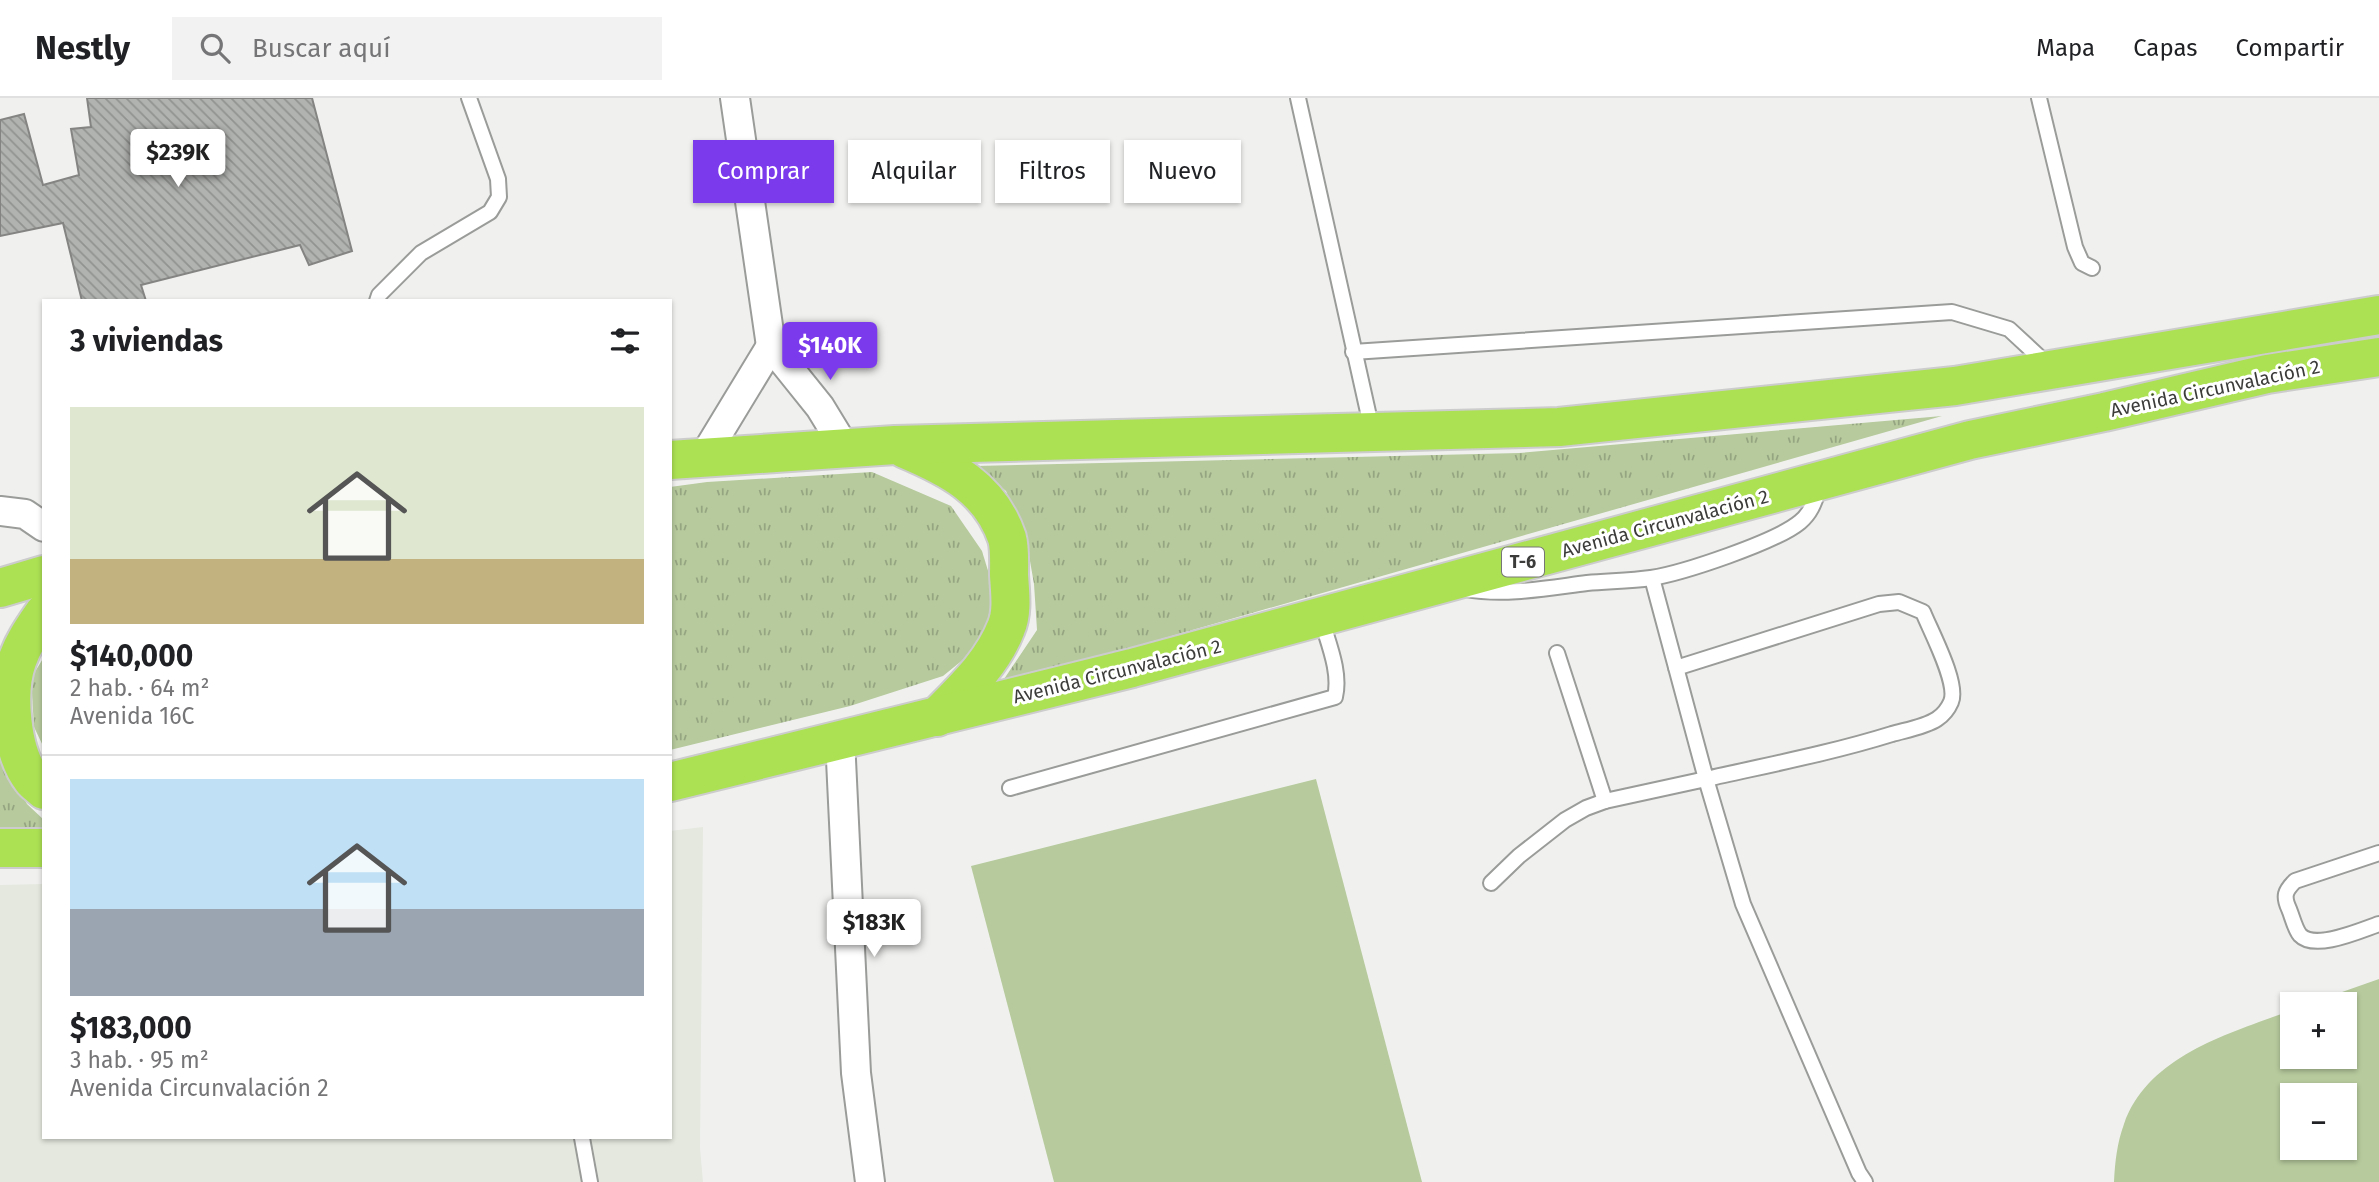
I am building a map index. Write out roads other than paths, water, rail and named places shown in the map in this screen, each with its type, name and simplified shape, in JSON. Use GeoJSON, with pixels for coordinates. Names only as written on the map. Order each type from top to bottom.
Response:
{"type":"FeatureCollection","features":[{"type":"Feature","properties":{"kind":"highway"},"geometry":{"type":"LineString","coordinates":[[687,459],[895,445],[1559,427],[1955,386],[2379,315]]}},
{"type":"Feature","properties":{"kind":"highway","name":"Avenida Circunvalación 2"},"geometry":{"type":"LineString","coordinates":[[672,781],[1132,668],[1970,440],[2267,374],[2379,356]]}},
{"type":"Feature","properties":{"kind":"highway"},"geometry":{"type":"LineString","coordinates":[[895,445],[947,467],[979,491],[995,513],[1007,539],[1010,604],[1007,626],[995,652],[937,717]]}},
{"type":"Feature","properties":{"kind":"highway"},"geometry":{"type":"LineString","coordinates":[[0,588],[42,576]]}},
{"type":"Feature","properties":{"kind":"highway"},"geometry":{"type":"LineString","coordinates":[[42,616],[27,638],[16,663],[11,688],[14,726],[23,761],[32,779],[42,788]]}},
{"type":"Feature","properties":{"kind":"highway"},"geometry":{"type":"LineString","coordinates":[[0,848],[42,848]]}},
{"type":"Feature","properties":{"kind":"street"},"geometry":{"type":"LineString","coordinates":[[735,98],[771,346],[820,407],[845,448]]}},
{"type":"Feature","properties":{"kind":"street"},"geometry":{"type":"LineString","coordinates":[[687,459],[771,346]]}},
{"type":"Feature","properties":{"kind":"street"},"geometry":{"type":"LineString","coordinates":[[0,511],[25,514],[42,526]]}},
{"type":"Feature","properties":{"kind":"street"},"geometry":{"type":"LineString","coordinates":[[839,739],[856,1073],[870,1182]]}},
{"type":"Feature","properties":{"kind":"lane"},"geometry":{"type":"LineString","coordinates":[[378,299],[421,253],[490,212],[499,197],[498,179],[468,98]]}},
{"type":"Feature","properties":{"kind":"lane"},"geometry":{"type":"LineString","coordinates":[[1298,98],[1373,432]]}},
{"type":"Feature","properties":{"kind":"lane"},"geometry":{"type":"LineString","coordinates":[[2039,98],[2075,247],[2082,263],[2092,268]]}},
{"type":"Feature","properties":{"kind":"lane"},"geometry":{"type":"LineString","coordinates":[[1353,352],[1952,312],[2009,328],[2053,369]]}},
{"type":"Feature","properties":{"kind":"lane"},"geometry":{"type":"LineString","coordinates":[[1440,584],[1487,593],[1652,578],[1690,568],[1776,536],[1798,524],[1811,511],[1822,480]]}},
{"type":"Feature","properties":{"kind":"lane"},"geometry":{"type":"LineString","coordinates":[[1652,578],[1743,904],[1865,1182]]}},
{"type":"Feature","properties":{"kind":"lane"},"geometry":{"type":"LineString","coordinates":[[1491,883],[1565,820],[1586,808],[1605,801],[1865,742],[1936,720],[1952,701],[1953,692],[1951,679],[1923,612],[1899,602],[1880,604],[1676,667]]}},
{"type":"Feature","properties":{"kind":"lane"},"geometry":{"type":"LineString","coordinates":[[1010,788],[1335,697],[1337,690],[1333,659],[1321,617]]}},
{"type":"Feature","properties":{"kind":"lane"},"geometry":{"type":"LineString","coordinates":[[1557,653],[1605,801]]}},
{"type":"Feature","properties":{"kind":"lane"},"geometry":{"type":"LineString","coordinates":[[2379,853],[2295,881],[2286,890],[2284,898],[2300,935],[2309,939],[2322,942],[2379,924]]}},
{"type":"Feature","properties":{"kind":"lane"},"geometry":{"type":"LineString","coordinates":[[582,1139],[590,1182]]}}]}
